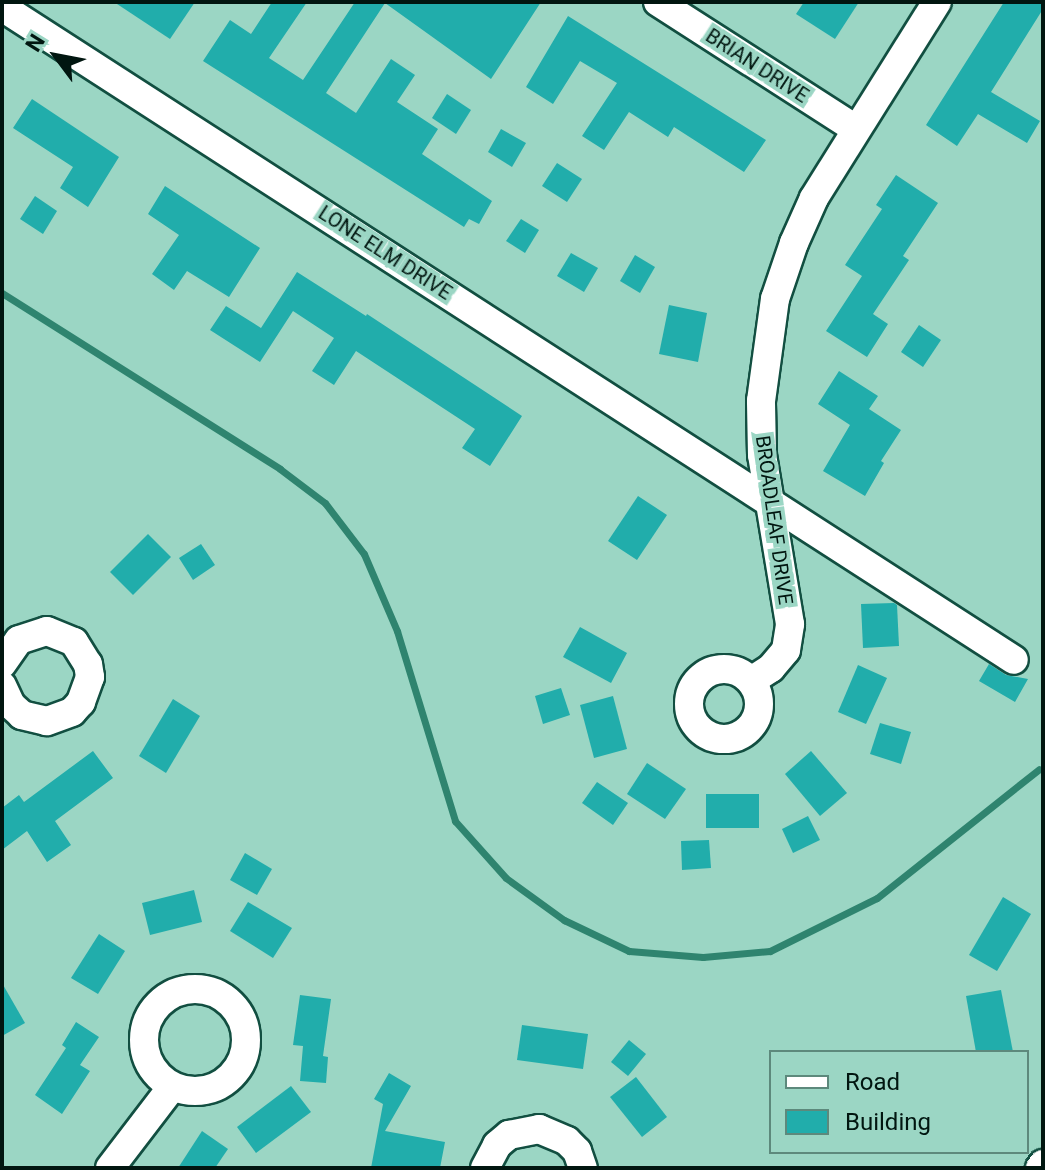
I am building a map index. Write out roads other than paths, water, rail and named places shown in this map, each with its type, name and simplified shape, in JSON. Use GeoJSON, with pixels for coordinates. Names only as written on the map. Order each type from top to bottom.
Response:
{"type":"FeatureCollection","features":[{"type":"Feature","properties":{"kind":"street","name":"BRIAN DRIVE"},"geometry":{"type":"LineString","coordinates":[[658,2],[856,129]]}},
{"type":"Feature","properties":{"kind":"street","name":"BROADLEAF DRIVE"},"geometry":{"type":"LineString","coordinates":[[751,681],[771,668],[786,650],[790,624],[768,499],[761,401],[775,299],[794,243],[814,198],[937,2]]}},
{"type":"Feature","properties":{"kind":"street","name":"LONE ELM DRIVE"},"geometry":{"type":"LineString","coordinates":[[2,7],[1014,660]]}},
{"type":"Feature","properties":{"kind":"street"},"geometry":{"type":"LineString","coordinates":[[2,664],[19,640],[47,631],[74,642],[88,664],[87,690],[72,712],[47,721],[12,722],[11,705],[2,686]]}},
{"type":"Feature","properties":{"kind":"street"},"geometry":{"type":"LineString","coordinates":[[110,1168],[172,1087]]}},
{"type":"Feature","properties":{"kind":"street"},"geometry":{"type":"LineString","coordinates":[[485,1168],[497,1145],[509,1135],[539,1129],[567,1141],[583,1168]]}},
{"type":"Feature","properties":{"kind":"waterway"},"geometry":{"type":"LineString","coordinates":[[2,293],[280,469],[325,503],[364,554],[397,631],[455,821],[506,878],[564,920],[629,951],[703,957],[770,951],[877,898],[1039,769]]}}]}
